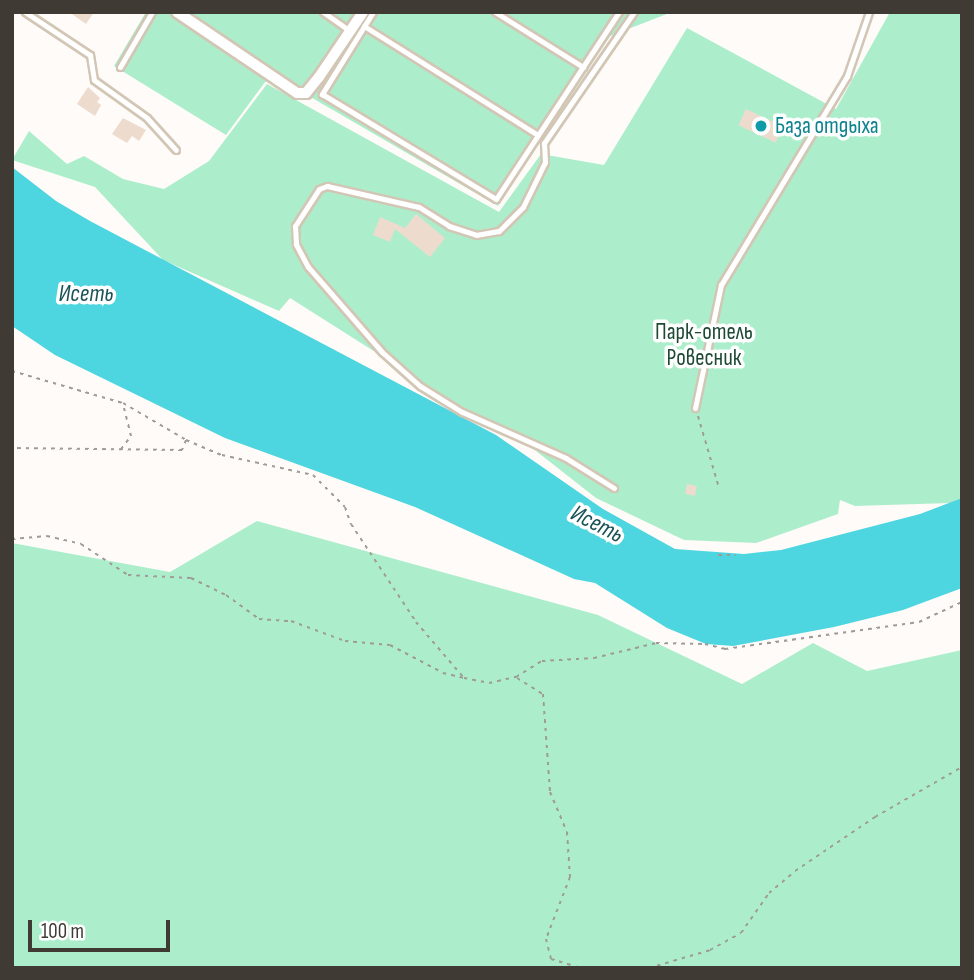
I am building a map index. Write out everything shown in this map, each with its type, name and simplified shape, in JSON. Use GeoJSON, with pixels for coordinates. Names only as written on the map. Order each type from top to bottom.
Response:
{"type":"FeatureCollection","features":[{"type":"Feature","properties":{"kind":"street"},"geometry":{"type":"LineString","coordinates":[[177,12],[297,93],[306,93],[363,12]]}},
{"type":"Feature","properties":{"kind":"lane"},"geometry":{"type":"LineString","coordinates":[[25,12],[90,55],[94,80],[157,126],[176,150]]}},
{"type":"Feature","properties":{"kind":"lane"},"geometry":{"type":"LineString","coordinates":[[120,68],[152,12]]}},
{"type":"Feature","properties":{"kind":"lane"},"geometry":{"type":"LineString","coordinates":[[323,12],[350,31]]}},
{"type":"Feature","properties":{"kind":"lane"},"geometry":{"type":"LineString","coordinates":[[373,12],[321,92],[496,199],[620,12]]}},
{"type":"Feature","properties":{"kind":"lane"},"geometry":{"type":"LineString","coordinates":[[495,12],[583,67]]}},
{"type":"Feature","properties":{"kind":"lane"},"geometry":{"type":"LineString","coordinates":[[614,488],[566,458],[462,412],[420,386],[382,352],[308,267],[296,244],[295,226],[319,189],[327,186],[419,206],[449,226],[476,235],[499,231],[523,207],[545,163],[544,144],[634,12]]}},
{"type":"Feature","properties":{"kind":"lane"},"geometry":{"type":"LineString","coordinates":[[695,408],[721,285],[847,76],[869,12]]}},
{"type":"Feature","properties":{"kind":"lane"},"geometry":{"type":"LineString","coordinates":[[364,26],[538,135]]}},
{"type":"Feature","properties":{"kind":"path"},"geometry":{"type":"LineString","coordinates":[[12,371],[123,403],[186,440],[222,455],[313,475],[345,507],[351,524],[416,622],[464,678]]}},
{"type":"Feature","properties":{"kind":"path"},"geometry":{"type":"LineString","coordinates":[[120,449],[131,436],[123,403]]}},
{"type":"Feature","properties":{"kind":"path"},"geometry":{"type":"LineString","coordinates":[[695,408],[719,488]]}},
{"type":"Feature","properties":{"kind":"path"},"geometry":{"type":"LineString","coordinates":[[12,448],[183,450],[186,440]]}},
{"type":"Feature","properties":{"kind":"path"},"geometry":{"type":"LineString","coordinates":[[12,539],[47,536],[81,544],[128,575],[191,578],[226,595],[259,619],[291,621],[345,641],[390,645],[443,673],[489,683],[516,677],[542,661],[594,658],[656,643],[725,649],[919,622],[962,602]]}},
{"type":"Feature","properties":{"kind":"path"},"geometry":{"type":"LineString","coordinates":[[718,555],[736,555]]}},
{"type":"Feature","properties":{"kind":"path"},"geometry":{"type":"LineString","coordinates":[[516,677],[543,694],[550,792],[567,832],[570,877],[546,939],[551,959],[580,968]]}},
{"type":"Feature","properties":{"kind":"path"},"geometry":{"type":"LineString","coordinates":[[649,968],[710,950],[741,933],[769,893],[795,871],[875,817],[962,767]]}},
{"type":"Feature","properties":{"kind":"green space"},"geometry":{"type":"Polygon","coordinates":[[[146,12],[672,12],[605,38],[498,206],[271,74],[226,135],[114,66],[146,12]]]}},
{"type":"Feature","properties":{"kind":"green space","name":"Парк-отель Ровесник"},"geometry":{"type":"Polygon","coordinates":[[[890,12],[962,12],[962,498],[950,503],[855,506],[840,500],[838,514],[756,543],[684,540],[596,498],[508,429],[489,424],[290,298],[279,311],[163,260],[95,187],[12,160],[29,131],[67,164],[84,156],[123,179],[164,189],[209,161],[267,84],[499,212],[541,154],[604,165],[687,28],[836,109],[890,12]]]}},
{"type":"Feature","properties":{"kind":"green space"},"geometry":{"type":"Polygon","coordinates":[[[257,521],[598,615],[742,684],[813,643],[867,671],[962,650],[962,968],[12,968],[12,543],[170,572],[257,521]]]}},
{"type":"Feature","properties":{"kind":"water","name":"Исеть"},"geometry":{"type":"Polygon","coordinates":[[[12,167],[56,201],[90,221],[496,435],[603,509],[675,549],[744,554],[781,550],[920,514],[962,498],[962,588],[903,610],[834,627],[733,646],[706,644],[667,628],[595,583],[574,579],[415,507],[225,438],[55,355],[12,326],[12,167]]]}},
{"type":"Feature","properties":{"kind":"building"},"geometry":{"type":"Polygon","coordinates":[[[69,12],[94,12],[86,24],[69,12]]]}},
{"type":"Feature","properties":{"kind":"building"},"geometry":{"type":"Polygon","coordinates":[[[88,87],[100,98],[97,102],[101,105],[95,116],[77,104],[88,87]]]}},
{"type":"Feature","properties":{"kind":"building","name":"База отдыха"},"geometry":{"type":"Polygon","coordinates":[[[746,109],[783,126],[776,143],[738,125],[746,109]]]}},
{"type":"Feature","properties":{"kind":"building"},"geometry":{"type":"Polygon","coordinates":[[[123,118],[146,130],[139,141],[132,136],[127,143],[112,134],[123,118]]]}},
{"type":"Feature","properties":{"kind":"building"},"geometry":{"type":"Polygon","coordinates":[[[416,214],[445,238],[430,257],[395,229],[390,242],[373,235],[380,217],[405,228],[416,214]]]}},
{"type":"Feature","properties":{"kind":"building"},"geometry":{"type":"Polygon","coordinates":[[[687,484],[697,486],[695,496],[685,494],[687,484]]]}},
{"type":"Feature","properties":{"kind":"place","name":"База отдыха"},"geometry":{"type":"Point","coordinates":[761,126]}}]}
